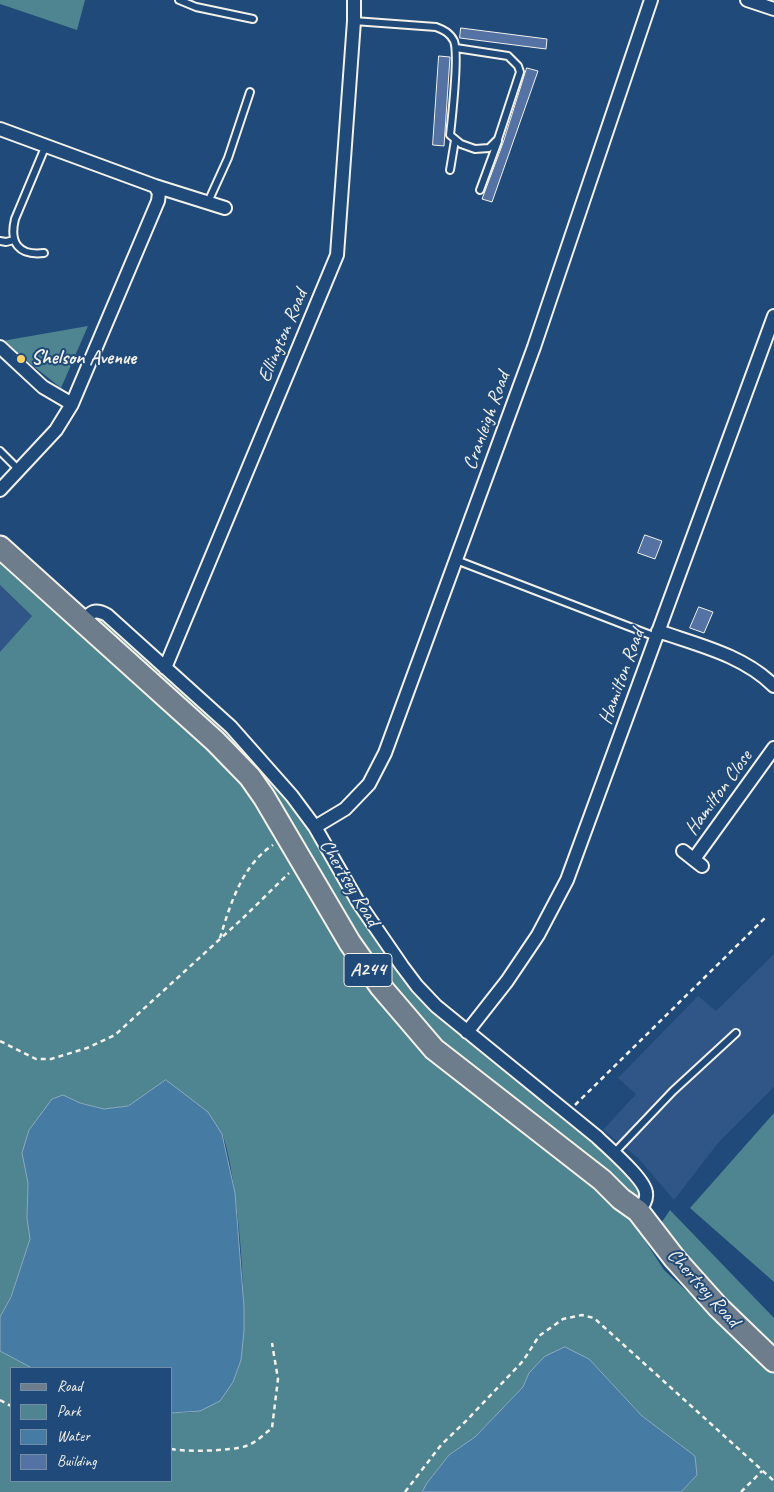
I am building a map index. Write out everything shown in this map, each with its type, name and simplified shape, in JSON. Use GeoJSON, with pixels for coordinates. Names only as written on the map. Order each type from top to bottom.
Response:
{"type":"FeatureCollection","features":[{"type":"Feature","properties":{"kind":"main road","name":"Chertsey Road"},"geometry":{"type":"LineString","coordinates":[[0,547],[192,720],[234,759],[250,777],[264,797],[364,964],[399,1010],[434,1049],[602,1180],[621,1199],[638,1211],[675,1259],[718,1307],[774,1361]]}},
{"type":"Feature","properties":{"kind":"street","name":"Ellington Road"},"geometry":{"type":"LineString","coordinates":[[165,668],[337,255],[354,0]]}},
{"type":"Feature","properties":{"kind":"street","name":"Cranleigh Road"},"geometry":{"type":"LineString","coordinates":[[315,827],[344,809],[369,784],[385,753],[538,338],[651,0]]}},
{"type":"Feature","properties":{"kind":"street"},"geometry":{"type":"LineString","coordinates":[[747,0],[774,9]]}},
{"type":"Feature","properties":{"kind":"street"},"geometry":{"type":"LineString","coordinates":[[0,128],[155,186],[225,208]]}},
{"type":"Feature","properties":{"kind":"street"},"geometry":{"type":"LineString","coordinates":[[0,490],[56,430],[72,404],[158,201],[159,193],[155,186]]}},
{"type":"Feature","properties":{"kind":"street","name":"Hamilton Road"},"geometry":{"type":"LineString","coordinates":[[467,1032],[507,981],[538,935],[567,880],[774,316]]}},
{"type":"Feature","properties":{"kind":"street"},"geometry":{"type":"LineString","coordinates":[[0,347],[43,387],[72,404]]}},
{"type":"Feature","properties":{"kind":"street","name":"Chertsey Road"},"geometry":{"type":"LineString","coordinates":[[82,622],[92,612],[99,611],[107,615],[231,727],[292,796],[315,827],[358,902],[417,986],[436,1006],[597,1137],[614,1153],[644,1184],[646,1199],[638,1211]]}},
{"type":"Feature","properties":{"kind":"street"},"geometry":{"type":"LineString","coordinates":[[657,634],[728,656],[749,667],[774,686]]}},
{"type":"Feature","properties":{"kind":"street","name":"Hamilton Close"},"geometry":{"type":"LineString","coordinates":[[683,851],[698,862],[774,748]]}},
{"type":"Feature","properties":{"kind":"lane"},"geometry":{"type":"LineString","coordinates":[[179,0],[196,7],[253,19]]}},
{"type":"Feature","properties":{"kind":"lane"},"geometry":{"type":"LineString","coordinates":[[354,20],[436,27],[449,34],[456,48],[450,135],[475,149],[489,148],[498,139]]}},
{"type":"Feature","properties":{"kind":"lane"},"geometry":{"type":"LineString","coordinates":[[456,48],[508,56],[518,66],[520,72],[480,190]]}},
{"type":"Feature","properties":{"kind":"lane"},"geometry":{"type":"LineString","coordinates":[[208,202],[228,158],[250,92]]}},
{"type":"Feature","properties":{"kind":"lane"},"geometry":{"type":"LineString","coordinates":[[450,170],[456,140]]}},
{"type":"Feature","properties":{"kind":"lane"},"geometry":{"type":"LineString","coordinates":[[44,253],[34,254],[25,252],[14,240],[12,230],[46,145]]}},
{"type":"Feature","properties":{"kind":"lane"},"geometry":{"type":"LineString","coordinates":[[0,241],[14,240]]}},
{"type":"Feature","properties":{"kind":"lane"},"geometry":{"type":"LineString","coordinates":[[0,451],[18,469]]}},
{"type":"Feature","properties":{"kind":"lane"},"geometry":{"type":"LineString","coordinates":[[456,560],[657,634]]}},
{"type":"Feature","properties":{"kind":"lane"},"geometry":{"type":"LineString","coordinates":[[614,1153],[672,1091],[736,1033]]}},
{"type":"Feature","properties":{"kind":"path"},"geometry":{"type":"LineString","coordinates":[[220,940],[234,895],[242,880],[257,860],[270,847],[287,836]]}},
{"type":"Feature","properties":{"kind":"path"},"geometry":{"type":"LineString","coordinates":[[0,1041],[36,1059],[50,1059],[86,1048],[116,1035],[220,940],[302,861]]}},
{"type":"Feature","properties":{"kind":"path"},"geometry":{"type":"LineString","coordinates":[[567,1113],[765,918]]}},
{"type":"Feature","properties":{"kind":"path"},"geometry":{"type":"LineString","coordinates":[[406,1492],[440,1445],[524,1361],[539,1336],[563,1319],[582,1315],[594,1318],[774,1481]]}},
{"type":"Feature","properties":{"kind":"path"},"geometry":{"type":"LineString","coordinates":[[172,1449],[222,1450],[246,1446],[259,1439],[272,1428],[278,1379],[272,1343]]}},
{"type":"Feature","properties":{"kind":"path"},"geometry":{"type":"LineString","coordinates":[[741,1492],[762,1470]]}},
{"type":"Feature","properties":{"kind":"shaded area"},"geometry":{"type":"Polygon","coordinates":[[[0,585],[32,616],[0,653],[0,585]]]}},
{"type":"Feature","properties":{"kind":"shaded area"},"geometry":{"type":"Polygon","coordinates":[[[774,954],[774,1087],[718,1143],[674,1200],[638,1158],[603,1130],[636,1094],[618,1078],[698,996],[716,1011],[774,954]]]}},
{"type":"Feature","properties":{"kind":"green space"},"geometry":{"type":"Polygon","coordinates":[[[0,0],[85,0],[77,30],[0,4],[0,0]]]}},
{"type":"Feature","properties":{"kind":"green space"},"geometry":{"type":"Polygon","coordinates":[[[88,326],[61,388],[2,341],[88,326]]]}},
{"type":"Feature","properties":{"kind":"green space"},"geometry":{"type":"Polygon","coordinates":[[[0,556],[245,781],[367,977],[612,1198],[635,1225],[664,1270],[774,1373],[774,1492],[681,1492],[697,1475],[695,1456],[642,1416],[589,1359],[529,1373],[523,1387],[475,1437],[449,1455],[422,1492],[0,1492],[0,1351],[30,1367],[10,1367],[10,1482],[172,1482],[172,1413],[201,1410],[232,1382],[239,1364],[243,1336],[243,1301],[242,1262],[234,1186],[223,1136],[206,1117],[166,1080],[128,1106],[104,1109],[80,1103],[63,1096],[22,1153],[28,1183],[27,1218],[30,1239],[11,1297],[0,1317],[0,652],[32,616],[0,585],[0,556]]]}},
{"type":"Feature","properties":{"kind":"green space"},"geometry":{"type":"Polygon","coordinates":[[[99,611],[165,668],[292,796],[417,986],[644,1184],[643,1206],[399,1009],[264,797],[86,617],[99,611]]]}},
{"type":"Feature","properties":{"kind":"green space"},"geometry":{"type":"Polygon","coordinates":[[[774,1113],[774,1282],[690,1208],[774,1113]]]}},
{"type":"Feature","properties":{"kind":"green space"},"geometry":{"type":"Polygon","coordinates":[[[670,1210],[774,1318],[774,1347],[651,1238],[670,1210]]]}},
{"type":"Feature","properties":{"kind":"water"},"geometry":{"type":"Polygon","coordinates":[[[166,1080],[208,1112],[222,1134],[235,1193],[244,1307],[244,1331],[241,1360],[233,1382],[220,1401],[200,1411],[172,1413],[172,1367],[30,1367],[0,1351],[0,1317],[11,1297],[30,1239],[27,1218],[28,1183],[22,1153],[29,1130],[52,1099],[63,1095],[80,1103],[104,1109],[128,1106],[166,1080]]]}},
{"type":"Feature","properties":{"kind":"water"},"geometry":{"type":"Polygon","coordinates":[[[565,1347],[589,1359],[642,1416],[695,1456],[697,1475],[681,1492],[422,1492],[449,1455],[475,1437],[523,1387],[529,1373],[544,1357],[565,1347]]]}},
{"type":"Feature","properties":{"kind":"building"},"geometry":{"type":"Polygon","coordinates":[[[461,28],[547,39],[546,49],[460,38],[461,28]]]}},
{"type":"Feature","properties":{"kind":"building"},"geometry":{"type":"Polygon","coordinates":[[[439,56],[450,57],[444,146],[433,145],[439,56]]]}},
{"type":"Feature","properties":{"kind":"building"},"geometry":{"type":"Polygon","coordinates":[[[527,68],[538,71],[492,202],[482,199],[503,143],[527,68]]]}},
{"type":"Feature","properties":{"kind":"building"},"geometry":{"type":"Polygon","coordinates":[[[645,535],[662,541],[655,559],[638,553],[645,535]]]}},
{"type":"Feature","properties":{"kind":"building"},"geometry":{"type":"Polygon","coordinates":[[[699,607],[713,612],[704,633],[690,628],[699,607]]]}},
{"type":"Feature","properties":{"kind":"place","name":"Shelson Avenue"},"geometry":{"type":"Point","coordinates":[21,359]}}]}
